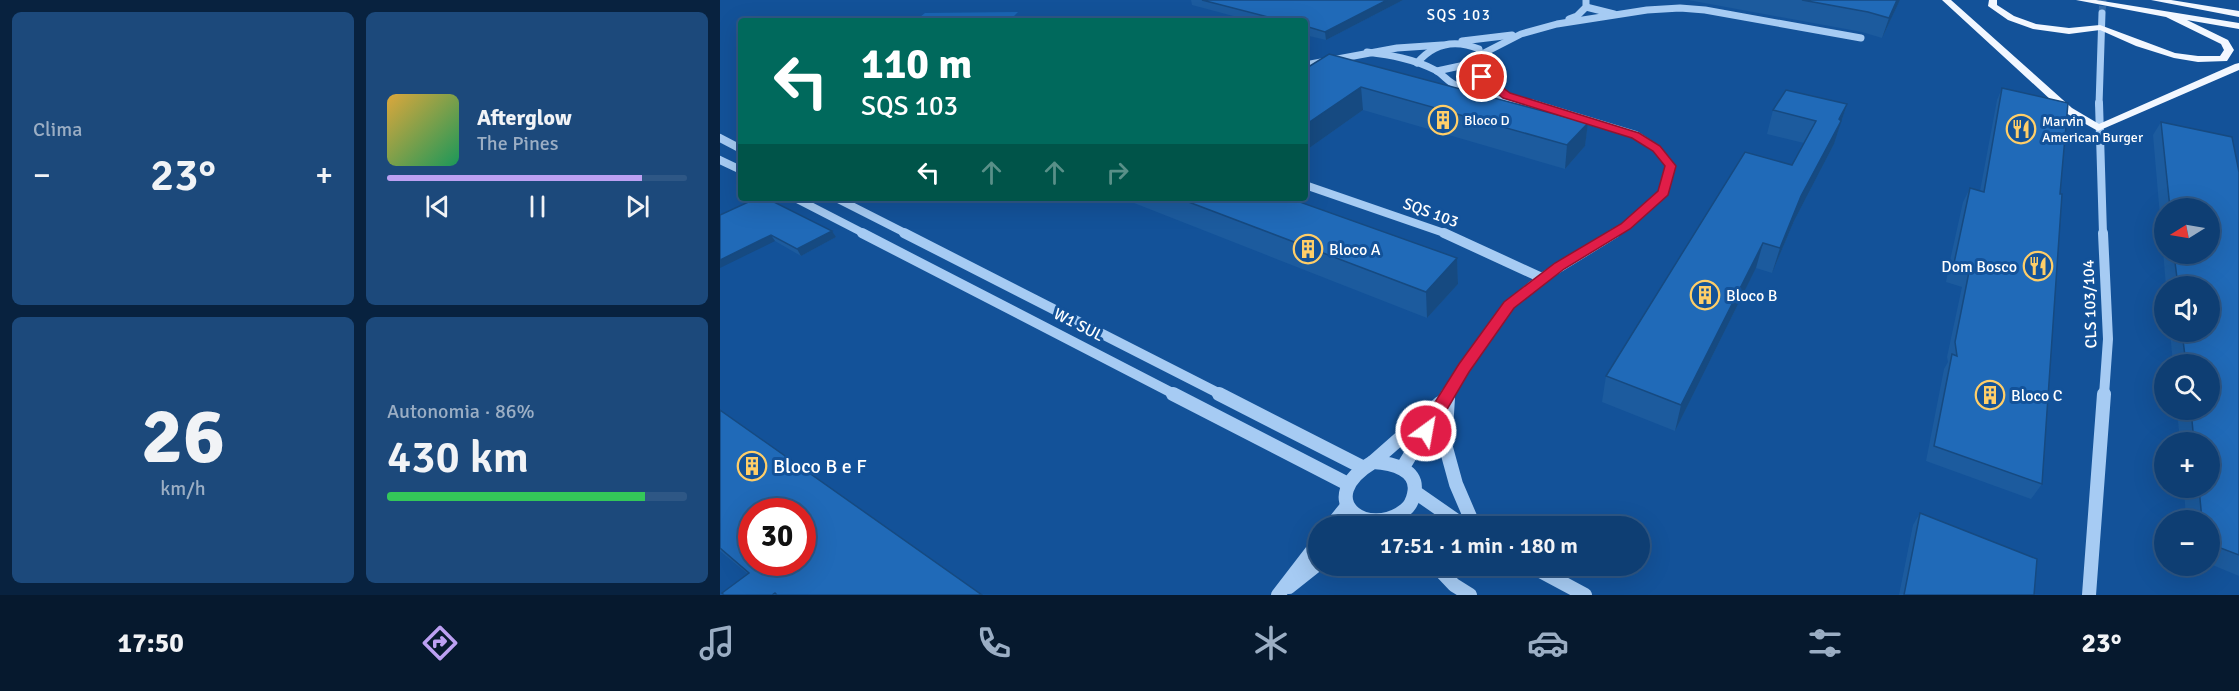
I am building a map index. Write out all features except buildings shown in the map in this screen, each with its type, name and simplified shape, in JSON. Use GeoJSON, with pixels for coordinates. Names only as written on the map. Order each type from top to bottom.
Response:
{"type":"FeatureCollection","features":[{"type":"Feature","properties":{"kind":"main road"},"geometry":{"type":"LineString","coordinates":[[1946,0],[2068,110],[2098,128],[2239,66]]}},
{"type":"Feature","properties":{"kind":"main road"},"geometry":{"type":"LineString","coordinates":[[1993,0],[1992,6],[2000,13],[2033,26],[2079,31],[2101,27],[2128,40],[2176,56],[2209,61],[2223,59],[2229,50],[2225,42],[2169,15]]}},
{"type":"Feature","properties":{"kind":"main road"},"geometry":{"type":"LineString","coordinates":[[2080,0],[2239,26]]}},
{"type":"Feature","properties":{"kind":"main road"},"geometry":{"type":"LineString","coordinates":[[2155,0],[2239,14]]}},
{"type":"Feature","properties":{"kind":"main road"},"geometry":{"type":"LineString","coordinates":[[2178,4],[2224,0]]}},
{"type":"Feature","properties":{"kind":"street"},"geometry":{"type":"LineString","coordinates":[[1308,64],[1367,52],[1521,34],[1577,16],[1586,3],[1617,15]]}},
{"type":"Feature","properties":{"kind":"street"},"geometry":{"type":"LineString","coordinates":[[1557,24],[1680,8],[1704,10],[1861,38]]}},
{"type":"Feature","properties":{"kind":"street","name":"CLS 103/104"},"geometry":{"type":"LineString","coordinates":[[2089,595],[2108,339],[2098,128],[2102,13]]}},
{"type":"Feature","properties":{"kind":"street"},"geometry":{"type":"LineString","coordinates":[[1437,71],[1474,63],[1480,55],[1521,34]]}},
{"type":"Feature","properties":{"kind":"street"},"geometry":{"type":"LineString","coordinates":[[1456,42],[1479,49],[1480,55]]}},
{"type":"Feature","properties":{"kind":"street"},"geometry":{"type":"LineString","coordinates":[[1417,63],[1424,54],[1442,45]]}},
{"type":"Feature","properties":{"kind":"street"},"geometry":{"type":"LineString","coordinates":[[1367,52],[1394,55],[1417,63],[1437,71],[1446,81],[1463,88],[1507,96],[1636,135],[1657,148],[1671,166],[1664,192],[1626,226],[1542,278],[1509,305],[1464,368],[1403,467]]}},
{"type":"Feature","properties":{"kind":"street"},"geometry":{"type":"LineString","coordinates":[[1474,63],[1482,77],[1507,96]]}},
{"type":"Feature","properties":{"kind":"street"},"geometry":{"type":"LineString","coordinates":[[720,138],[738,147]]}},
{"type":"Feature","properties":{"kind":"street"},"geometry":{"type":"LineString","coordinates":[[720,160],[738,169]]}},
{"type":"Feature","properties":{"kind":"street","name":"SQS 103"},"geometry":{"type":"LineString","coordinates":[[1308,186],[1443,232],[1542,278]]}},
{"type":"Feature","properties":{"kind":"street","name":"W1 SUL"},"geometry":{"type":"LineString","coordinates":[[801,201],[1346,483]]}},
{"type":"Feature","properties":{"kind":"street","name":"W1 SUL"},"geometry":{"type":"LineString","coordinates":[[843,201],[1367,465]]}},
{"type":"Feature","properties":{"kind":"street"},"geometry":{"type":"LineString","coordinates":[[1357,516],[1347,506],[1344,495],[1346,483],[1449,395]]}},
{"type":"Feature","properties":{"kind":"street"},"geometry":{"type":"LineString","coordinates":[[1449,395],[1444,444],[1456,484],[1470,516]]}},
{"type":"Feature","properties":{"kind":"street"},"geometry":{"type":"LineString","coordinates":[[1367,465],[1389,462],[1403,467],[1413,478],[1415,492],[1408,508],[1401,516]]}},
{"type":"Feature","properties":{"kind":"street"},"geometry":{"type":"LineString","coordinates":[[1415,492],[1450,516]]}},
{"type":"Feature","properties":{"kind":"street"},"geometry":{"type":"LineString","coordinates":[[1339,516],[1347,506]]}},
{"type":"Feature","properties":{"kind":"street"},"geometry":{"type":"LineString","coordinates":[[1279,595],[1308,556]]}},
{"type":"Feature","properties":{"kind":"street"},"geometry":{"type":"LineString","coordinates":[[1279,595],[1308,572]]}},
{"type":"Feature","properties":{"kind":"street"},"geometry":{"type":"LineString","coordinates":[[1445,576],[1454,585],[1470,595]]}},
{"type":"Feature","properties":{"kind":"street"},"geometry":{"type":"LineString","coordinates":[[1550,576],[1585,595]]}},
{"type":"Feature","properties":{"kind":"shaded area"},"geometry":{"type":"Polygon","coordinates":[[[1018,12],[1012,18],[919,18],[925,13],[1018,12]]]}},
{"type":"Feature","properties":{"kind":"tunnel"},"geometry":{"type":"LineString","coordinates":[[2102,13],[2103,0]]}},
{"type":"Feature","properties":{"kind":"place","name":"Bloco D"},"geometry":{"type":"Point","coordinates":[1443,120]}},
{"type":"Feature","properties":{"kind":"place","name":"Marvin American Burger"},"geometry":{"type":"Point","coordinates":[2021,129]}},
{"type":"Feature","properties":{"kind":"place","name":"Bloco A"},"geometry":{"type":"Point","coordinates":[1308,249]}},
{"type":"Feature","properties":{"kind":"place","name":"Dom Bosco"},"geometry":{"type":"Point","coordinates":[2038,266]}},
{"type":"Feature","properties":{"kind":"place","name":"Bloco B"},"geometry":{"type":"Point","coordinates":[1705,295]}},
{"type":"Feature","properties":{"kind":"place","name":"Bloco C"},"geometry":{"type":"Point","coordinates":[1990,395]}},
{"type":"Feature","properties":{"kind":"place","name":"Bloco B e F"},"geometry":{"type":"Point","coordinates":[752,466]}},
{"type":"Feature","properties":{"kind":"district","name":"SQS 103"},"geometry":{"type":"Point","coordinates":[1459,15]}},
{"type":"Feature","properties":{"kind":"route"},"geometry":{"type":"LineString","coordinates":[[1426,431],[1464,368],[1509,305],[1559,266],[1626,226],[1664,192],[1671,166],[1657,148],[1636,135],[1507,96],[1482,77]]}}]}
